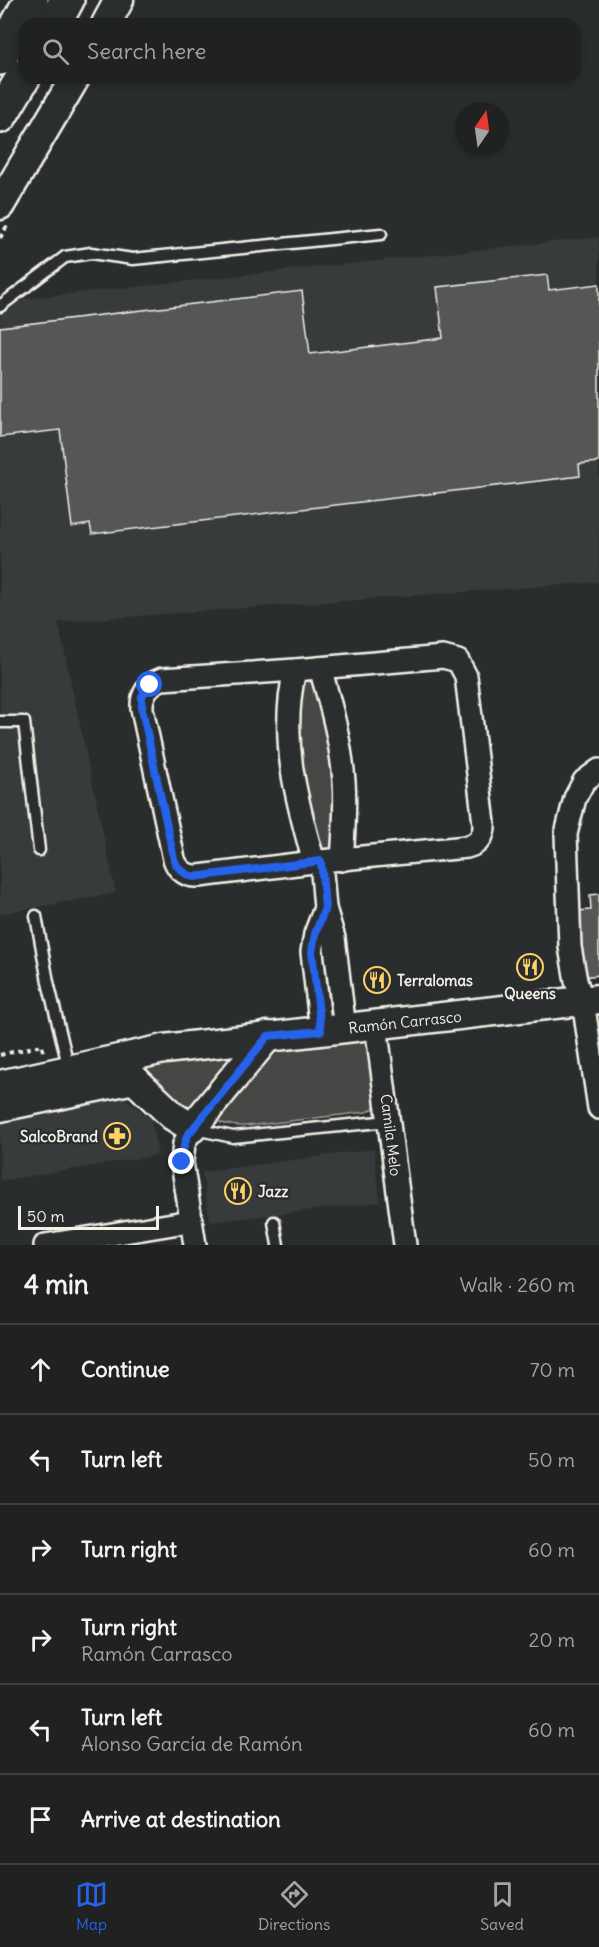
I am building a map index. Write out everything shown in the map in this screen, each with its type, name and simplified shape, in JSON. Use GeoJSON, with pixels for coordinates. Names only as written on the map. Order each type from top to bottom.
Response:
{"type":"FeatureCollection","features":[{"type":"Feature","properties":{"kind":"highway"},"geometry":{"type":"LineString","coordinates":[[22,18],[32,0]]}},
{"type":"Feature","properties":{"kind":"highway"},"geometry":{"type":"LineString","coordinates":[[57,18],[67,0]]}},
{"type":"Feature","properties":{"kind":"highway"},"geometry":{"type":"LineString","coordinates":[[0,58],[18,25]]}},
{"type":"Feature","properties":{"kind":"highway"},"geometry":{"type":"LineString","coordinates":[[0,116],[19,84]]}},
{"type":"Feature","properties":{"kind":"main road"},"geometry":{"type":"LineString","coordinates":[[108,18],[119,0]]}},
{"type":"Feature","properties":{"kind":"main road"},"geometry":{"type":"LineString","coordinates":[[0,205],[71,84]]}},
{"type":"Feature","properties":{"kind":"main road","name":"Ramón Carrasco"},"geometry":{"type":"LineString","coordinates":[[0,1107],[138,1066],[268,1036],[591,1000]]}},
{"type":"Feature","properties":{"kind":"main road"},"geometry":{"type":"LineString","coordinates":[[138,1066],[173,1116],[192,1128],[268,1036]]}},
{"type":"Feature","properties":{"kind":"main road","name":"Ramón Carrasco"},"geometry":{"type":"LineString","coordinates":[[0,1084],[69,1069],[138,1066]]}},
{"type":"Feature","properties":{"kind":"street"},"geometry":{"type":"LineString","coordinates":[[443,657],[458,661],[466,676],[484,823],[480,839],[467,847],[194,877],[183,873],[174,859],[142,696],[150,685],[162,679],[320,668],[443,657]]}},
{"type":"Feature","properties":{"kind":"street"},"geometry":{"type":"LineString","coordinates":[[320,668],[334,718],[343,766],[345,804],[326,861],[325,908],[315,934],[312,952],[333,1030]]}},
{"type":"Feature","properties":{"kind":"street"},"geometry":{"type":"LineString","coordinates":[[295,670],[288,708],[288,749],[296,797],[326,861]]}},
{"type":"Feature","properties":{"kind":"street"},"geometry":{"type":"LineString","coordinates":[[599,770],[584,781],[574,798],[566,834],[570,947],[576,981],[591,1000],[599,1108]]}},
{"type":"Feature","properties":{"kind":"street","name":"Camila Melo"},"geometry":{"type":"LineString","coordinates":[[376,1025],[405,1245]]}},
{"type":"Feature","properties":{"kind":"street"},"geometry":{"type":"LineString","coordinates":[[192,1128],[184,1143],[182,1153],[195,1245]]}},
{"type":"Feature","properties":{"kind":"street"},"geometry":{"type":"LineString","coordinates":[[45,1245],[191,1221]]}},
{"type":"Feature","properties":{"kind":"lane"},"geometry":{"type":"LineString","coordinates":[[0,306],[65,257],[91,253],[133,259],[381,234]]}},
{"type":"Feature","properties":{"kind":"lane"},"geometry":{"type":"LineString","coordinates":[[0,722],[24,722],[39,850]]}},
{"type":"Feature","properties":{"kind":"lane"},"geometry":{"type":"LineString","coordinates":[[36,916],[48,982],[69,1069]]}},
{"type":"Feature","properties":{"kind":"lane"},"geometry":{"type":"LineString","coordinates":[[192,1128],[233,1137],[389,1122]]}},
{"type":"Feature","properties":{"kind":"lane"},"geometry":{"type":"LineString","coordinates":[[274,1222],[278,1245]]}},
{"type":"Feature","properties":{"kind":"path"},"geometry":{"type":"LineString","coordinates":[[0,1055],[42,1045],[43,1055]]}},
{"type":"Feature","properties":{"kind":"shaded area"},"geometry":{"type":"Polygon","coordinates":[[[599,237],[599,582],[58,622],[116,893],[0,914],[0,293],[20,299],[599,237]]]}},
{"type":"Feature","properties":{"kind":"shaded area"},"geometry":{"type":"Polygon","coordinates":[[[306,680],[314,686],[324,716],[334,773],[335,831],[327,854],[315,848],[293,712],[302,681],[306,680]]]}},
{"type":"Feature","properties":{"kind":"shaded area"},"geometry":{"type":"Polygon","coordinates":[[[363,1038],[368,1041],[377,1099],[373,1109],[366,1112],[246,1126],[218,1122],[191,1109],[144,1075],[142,1063],[363,1038]]]}},
{"type":"Feature","properties":{"kind":"shaded area"},"geometry":{"type":"Polygon","coordinates":[[[125,1098],[151,1119],[158,1155],[0,1181],[0,1121],[125,1098]]]}},
{"type":"Feature","properties":{"kind":"shaded area"},"geometry":{"type":"Polygon","coordinates":[[[374,1149],[380,1202],[210,1222],[202,1172],[374,1149]]]}},
{"type":"Feature","properties":{"kind":"building"},"geometry":{"type":"Polygon","coordinates":[[[547,275],[549,290],[599,284],[599,462],[579,464],[580,476],[92,534],[90,524],[72,527],[60,430],[0,437],[0,327],[302,291],[310,354],[443,338],[437,287],[547,275]]]}},
{"type":"Feature","properties":{"kind":"building"},"geometry":{"type":"Polygon","coordinates":[[[599,894],[599,975],[582,977],[575,911],[591,910],[590,895],[599,894]]]}},
{"type":"Feature","properties":{"kind":"place","name":"Queens"},"geometry":{"type":"Point","coordinates":[530,967]}},
{"type":"Feature","properties":{"kind":"place","name":"Terralomas"},"geometry":{"type":"Point","coordinates":[377,980]}},
{"type":"Feature","properties":{"kind":"place","name":"SalcoBrand"},"geometry":{"type":"Point","coordinates":[117,1136]}},
{"type":"Feature","properties":{"kind":"place","name":"Jazz"},"geometry":{"type":"Point","coordinates":[238,1191]}},
{"type":"Feature","properties":{"kind":"route"},"geometry":{"type":"LineString","coordinates":[[150,685],[142,696],[142,709],[174,859],[179,869],[194,877],[321,861],[325,908],[312,944],[321,1031],[268,1036],[192,1128],[184,1143],[182,1162]]}}]}
